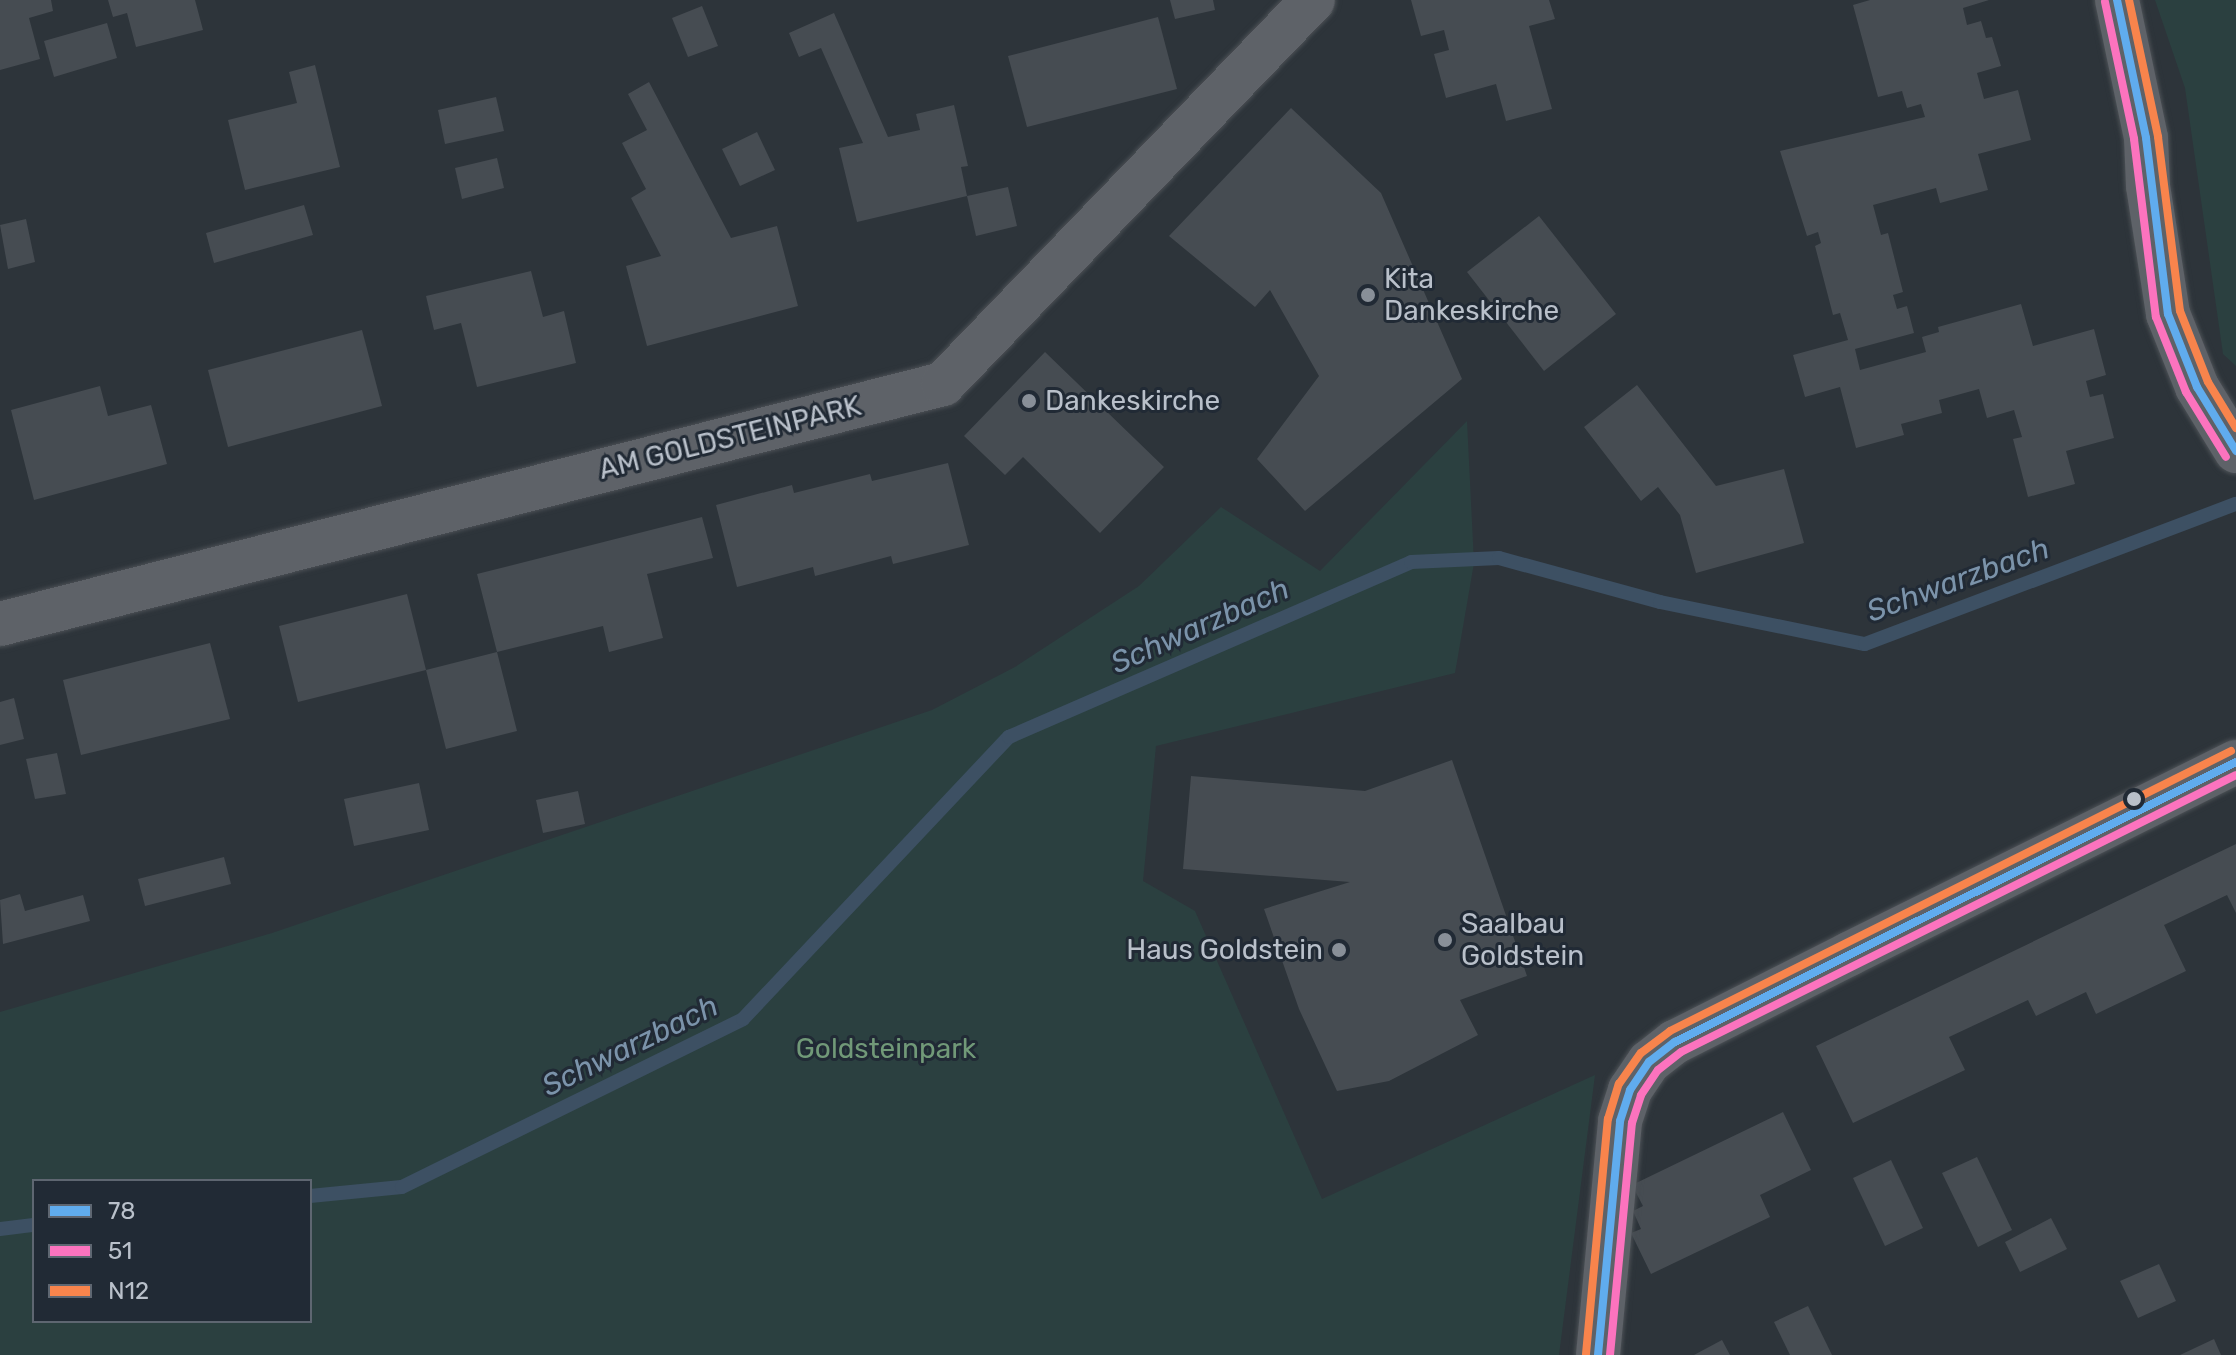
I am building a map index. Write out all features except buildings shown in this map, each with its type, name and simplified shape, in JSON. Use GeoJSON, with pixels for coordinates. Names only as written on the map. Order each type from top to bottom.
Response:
{"type":"FeatureCollection","features":[{"type":"Feature","properties":{"kind":"street","name":"AM GOLDSTEINPARK"},"geometry":{"type":"LineString","coordinates":[[0,624],[943,384],[1313,0]]}},
{"type":"Feature","properties":{"kind":"street"},"geometry":{"type":"LineString","coordinates":[[2117,0],[2146,138],[2148,186],[2168,314],[2197,387],[2236,451]]}},
{"type":"Feature","properties":{"kind":"street"},"geometry":{"type":"LineString","coordinates":[[1598,1355],[1620,1121],[1630,1090],[1649,1062],[1675,1042],[2236,762]]}},
{"type":"Feature","properties":{"kind":"green space"},"geometry":{"type":"Polygon","coordinates":[[[2155,0],[2236,0],[2236,366],[2223,354],[2185,88],[2155,0]]]}},
{"type":"Feature","properties":{"kind":"green space","name":"Goldsteinpark"},"geometry":{"type":"Polygon","coordinates":[[[1467,421],[1474,563],[1455,673],[1156,746],[1143,881],[1195,911],[1322,1199],[1595,1075],[1559,1355],[0,1355],[0,1012],[272,933],[932,710],[1015,667],[1139,586],[1221,507],[1320,571],[1467,421]]]}},
{"type":"Feature","properties":{"kind":"waterway","name":"Schwarzbach"},"geometry":{"type":"LineString","coordinates":[[312,1196],[402,1187],[743,1019],[1009,737],[1411,562],[1499,558],[1660,602],[1865,644],[2236,504]]}},
{"type":"Feature","properties":{"kind":"waterway","name":"Schwarzbach"},"geometry":{"type":"LineString","coordinates":[[0,1229],[32,1225]]}},
{"type":"Feature","properties":{"kind":"transit line","name":"78"},"geometry":{"type":"LineString","coordinates":[[2117,0],[2146,138],[2168,314],[2197,387],[2236,451]]}},
{"type":"Feature","properties":{"kind":"transit line","name":"N12"},"geometry":{"type":"LineString","coordinates":[[2129,0],[2158,137],[2180,311],[2208,382],[2236,428]]}},
{"type":"Feature","properties":{"kind":"transit line","name":"51"},"geometry":{"type":"LineString","coordinates":[[2105,2],[2134,139],[2156,317],[2186,392],[2226,457]]}},
{"type":"Feature","properties":{"kind":"transit line","name":"N12"},"geometry":{"type":"LineString","coordinates":[[1586,1354],[1608,1119],[1619,1084],[1641,1053],[1670,1031],[2231,751]]}},
{"type":"Feature","properties":{"kind":"transit line","name":"78"},"geometry":{"type":"LineString","coordinates":[[1598,1355],[1620,1121],[1630,1090],[1649,1062],[1675,1042],[2236,762]]}},
{"type":"Feature","properties":{"kind":"transit line","name":"51"},"geometry":{"type":"LineString","coordinates":[[1610,1355],[1632,1123],[1641,1095],[1658,1070],[1681,1052],[2236,775]]}},
{"type":"Feature","properties":{"kind":"place","name":"Kita Dankeskirche"},"geometry":{"type":"Point","coordinates":[1368,295]}},
{"type":"Feature","properties":{"kind":"place","name":"Dankeskirche"},"geometry":{"type":"Point","coordinates":[1029,401]}},
{"type":"Feature","properties":{"kind":"place","name":"Saalbau Goldstein"},"geometry":{"type":"Point","coordinates":[1445,940]}},
{"type":"Feature","properties":{"kind":"place","name":"Haus Goldstein"},"geometry":{"type":"Point","coordinates":[1339,950]}}]}
